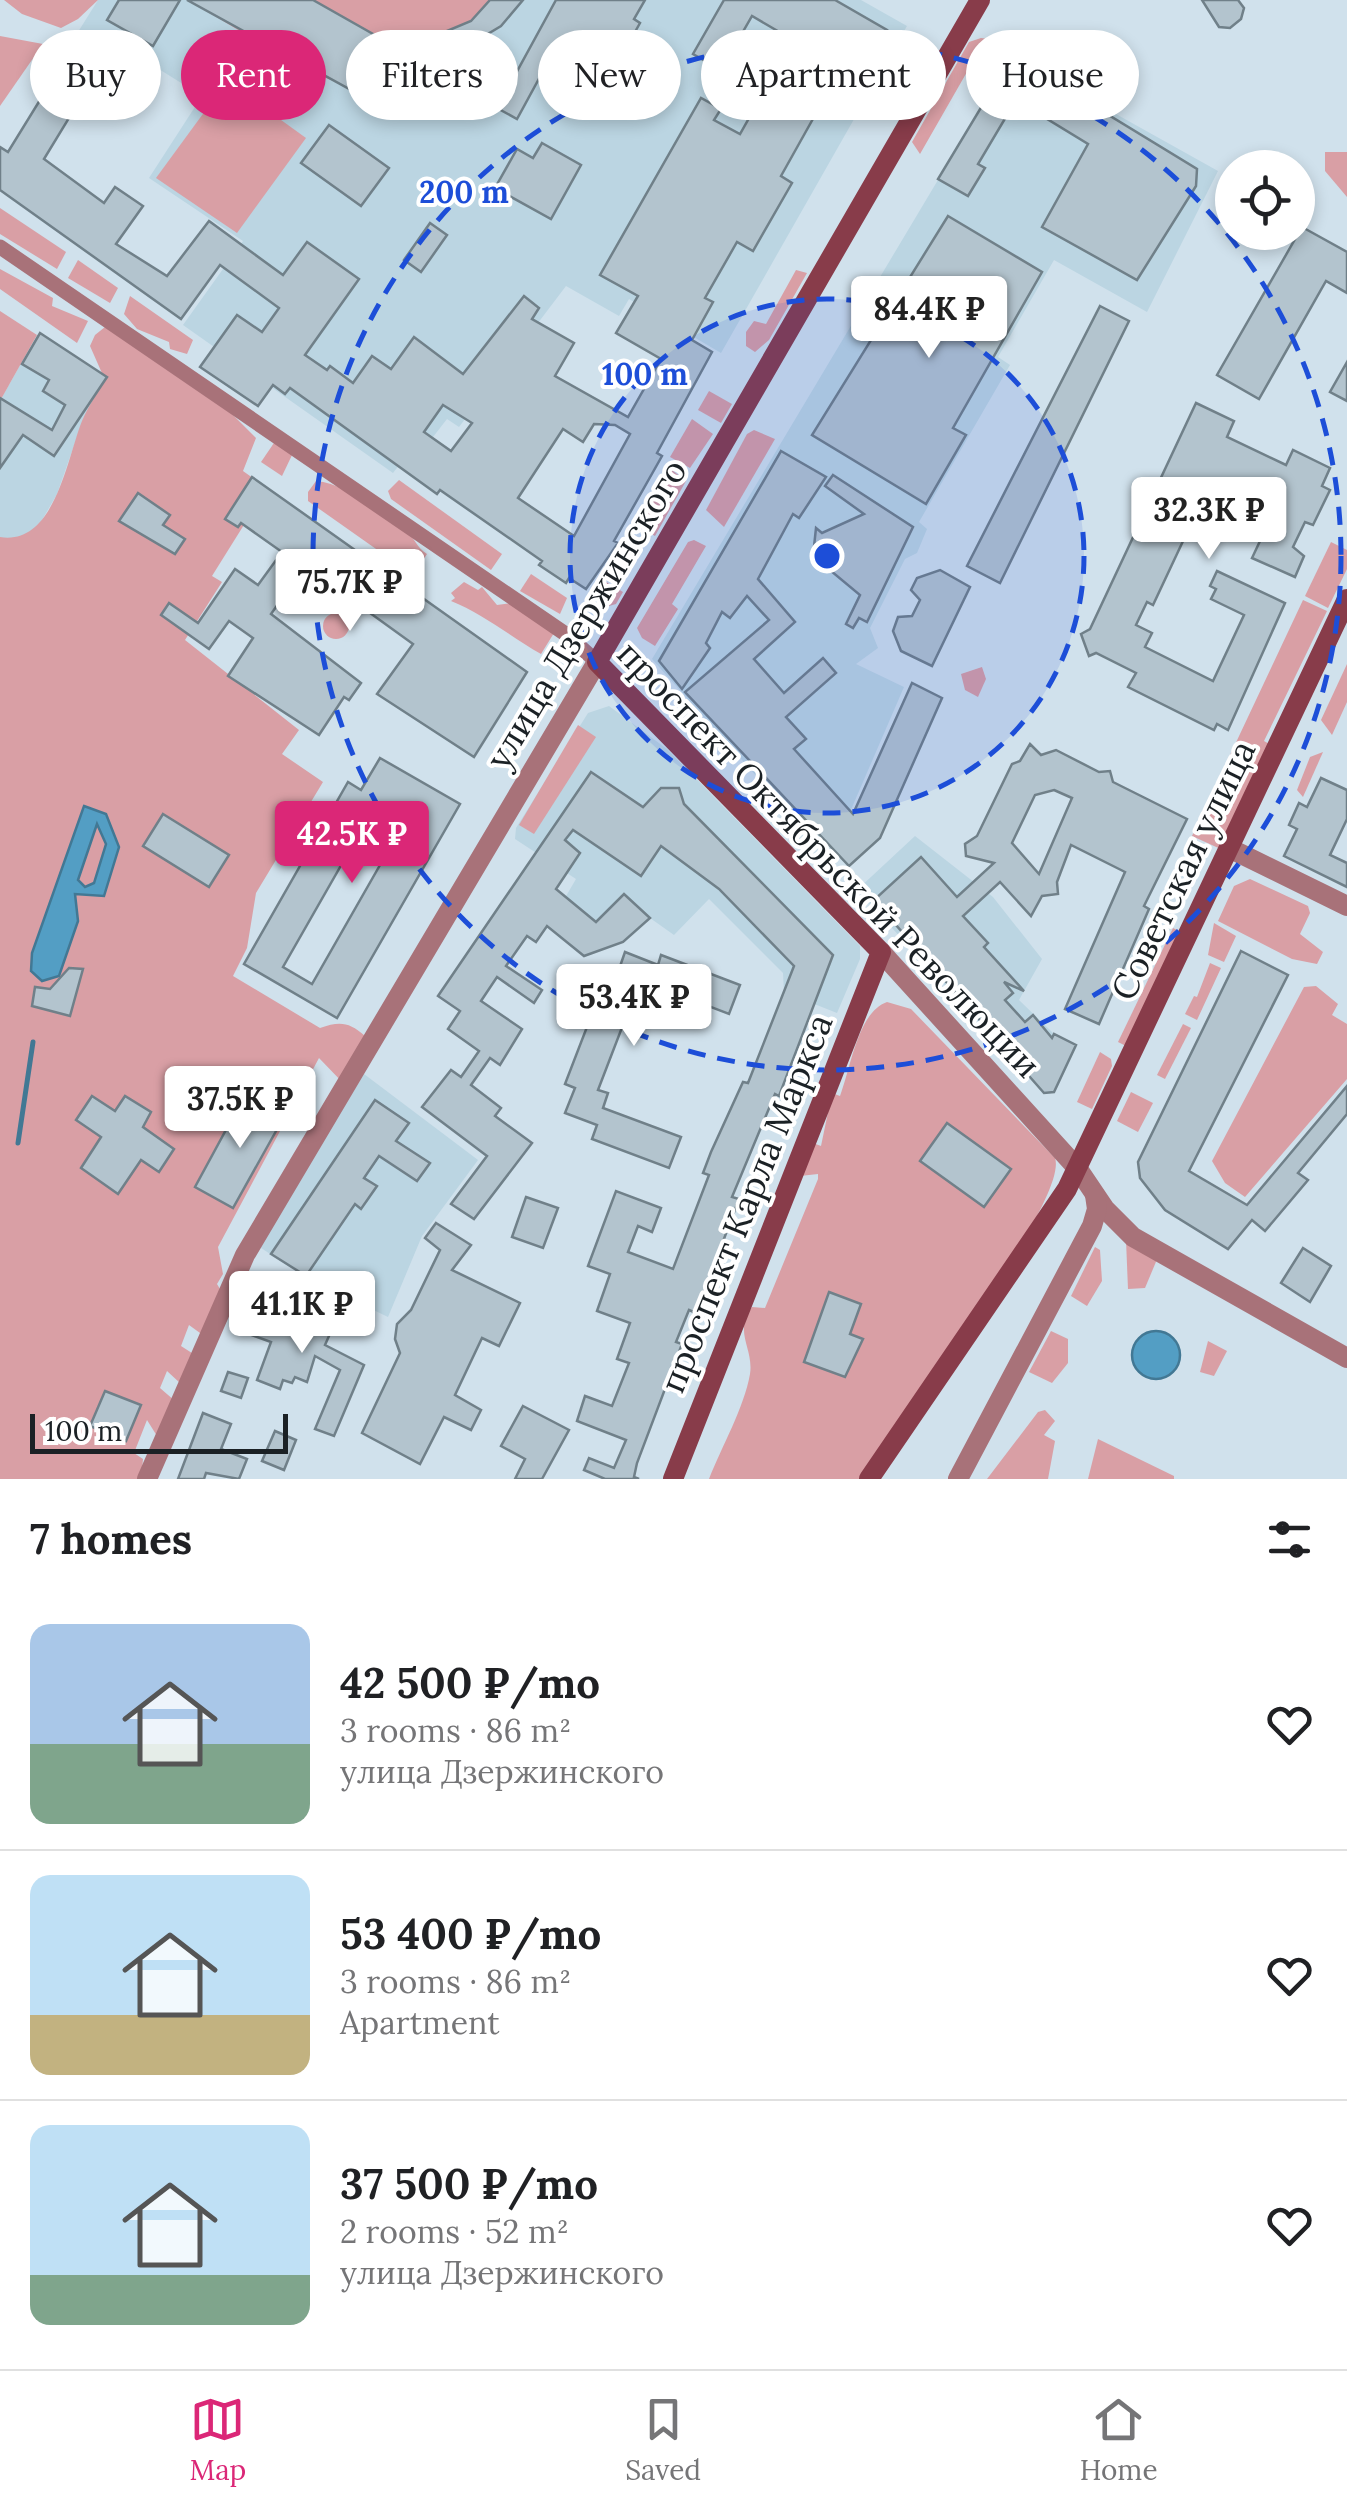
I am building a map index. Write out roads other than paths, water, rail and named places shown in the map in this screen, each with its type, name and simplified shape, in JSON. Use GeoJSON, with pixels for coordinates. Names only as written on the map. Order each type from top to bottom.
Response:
{"type":"FeatureCollection","features":[{"type":"Feature","properties":{"kind":"main road","name":"улица Дзержинского"},"geometry":{"type":"LineString","coordinates":[[596,662],[980,0]]}},
{"type":"Feature","properties":{"kind":"main road","name":"Советская улица"},"geometry":{"type":"LineString","coordinates":[[1078,1168],[1347,599]]}},
{"type":"Feature","properties":{"kind":"main road","name":"проспект Октябрьской Революции"},"geometry":{"type":"LineString","coordinates":[[596,662],[881,952]]}},
{"type":"Feature","properties":{"kind":"main road","name":"проспект Карла Маркса"},"geometry":{"type":"LineString","coordinates":[[674,1479],[881,952]]}},
{"type":"Feature","properties":{"kind":"main road"},"geometry":{"type":"LineString","coordinates":[[869,1479],[1044,1225],[1078,1168]]}},
{"type":"Feature","properties":{"kind":"street","name":"проспект Октябрьской Революции"},"geometry":{"type":"LineString","coordinates":[[0,248],[567,635],[596,662]]}},
{"type":"Feature","properties":{"kind":"street","name":"улица Дзержинского"},"geometry":{"type":"LineString","coordinates":[[146,1479],[245,1255],[596,662]]}},
{"type":"Feature","properties":{"kind":"street"},"geometry":{"type":"LineString","coordinates":[[1231,849],[1347,906]]}},
{"type":"Feature","properties":{"kind":"street","name":"проспект Октябрьской Революции"},"geometry":{"type":"LineString","coordinates":[[881,952],[1078,1168],[1094,1193],[1133,1237],[1347,1358]]}},
{"type":"Feature","properties":{"kind":"street"},"geometry":{"type":"LineString","coordinates":[[958,1479],[1092,1226],[1097,1209],[1094,1193]]}},
{"type":"Feature","properties":{"kind":"water"},"geometry":{"type":"Polygon","coordinates":[[[84,806],[106,814],[119,847],[104,896],[75,894],[78,921],[59,976],[42,981],[31,971],[32,953],[84,806]],[[97,824],[78,880],[85,887],[94,883],[106,844],[97,824]]]}},
{"type":"Feature","properties":{"kind":"water"},"geometry":{"type":"Polygon","coordinates":[[[1156,1331],[1173,1338],[1180,1355],[1173,1372],[1156,1379],[1139,1372],[1132,1355],[1139,1338],[1156,1331]]]}},
{"type":"Feature","properties":{"kind":"waterway"},"geometry":{"type":"LineString","coordinates":[[18,1143],[33,1042]]}}]}
